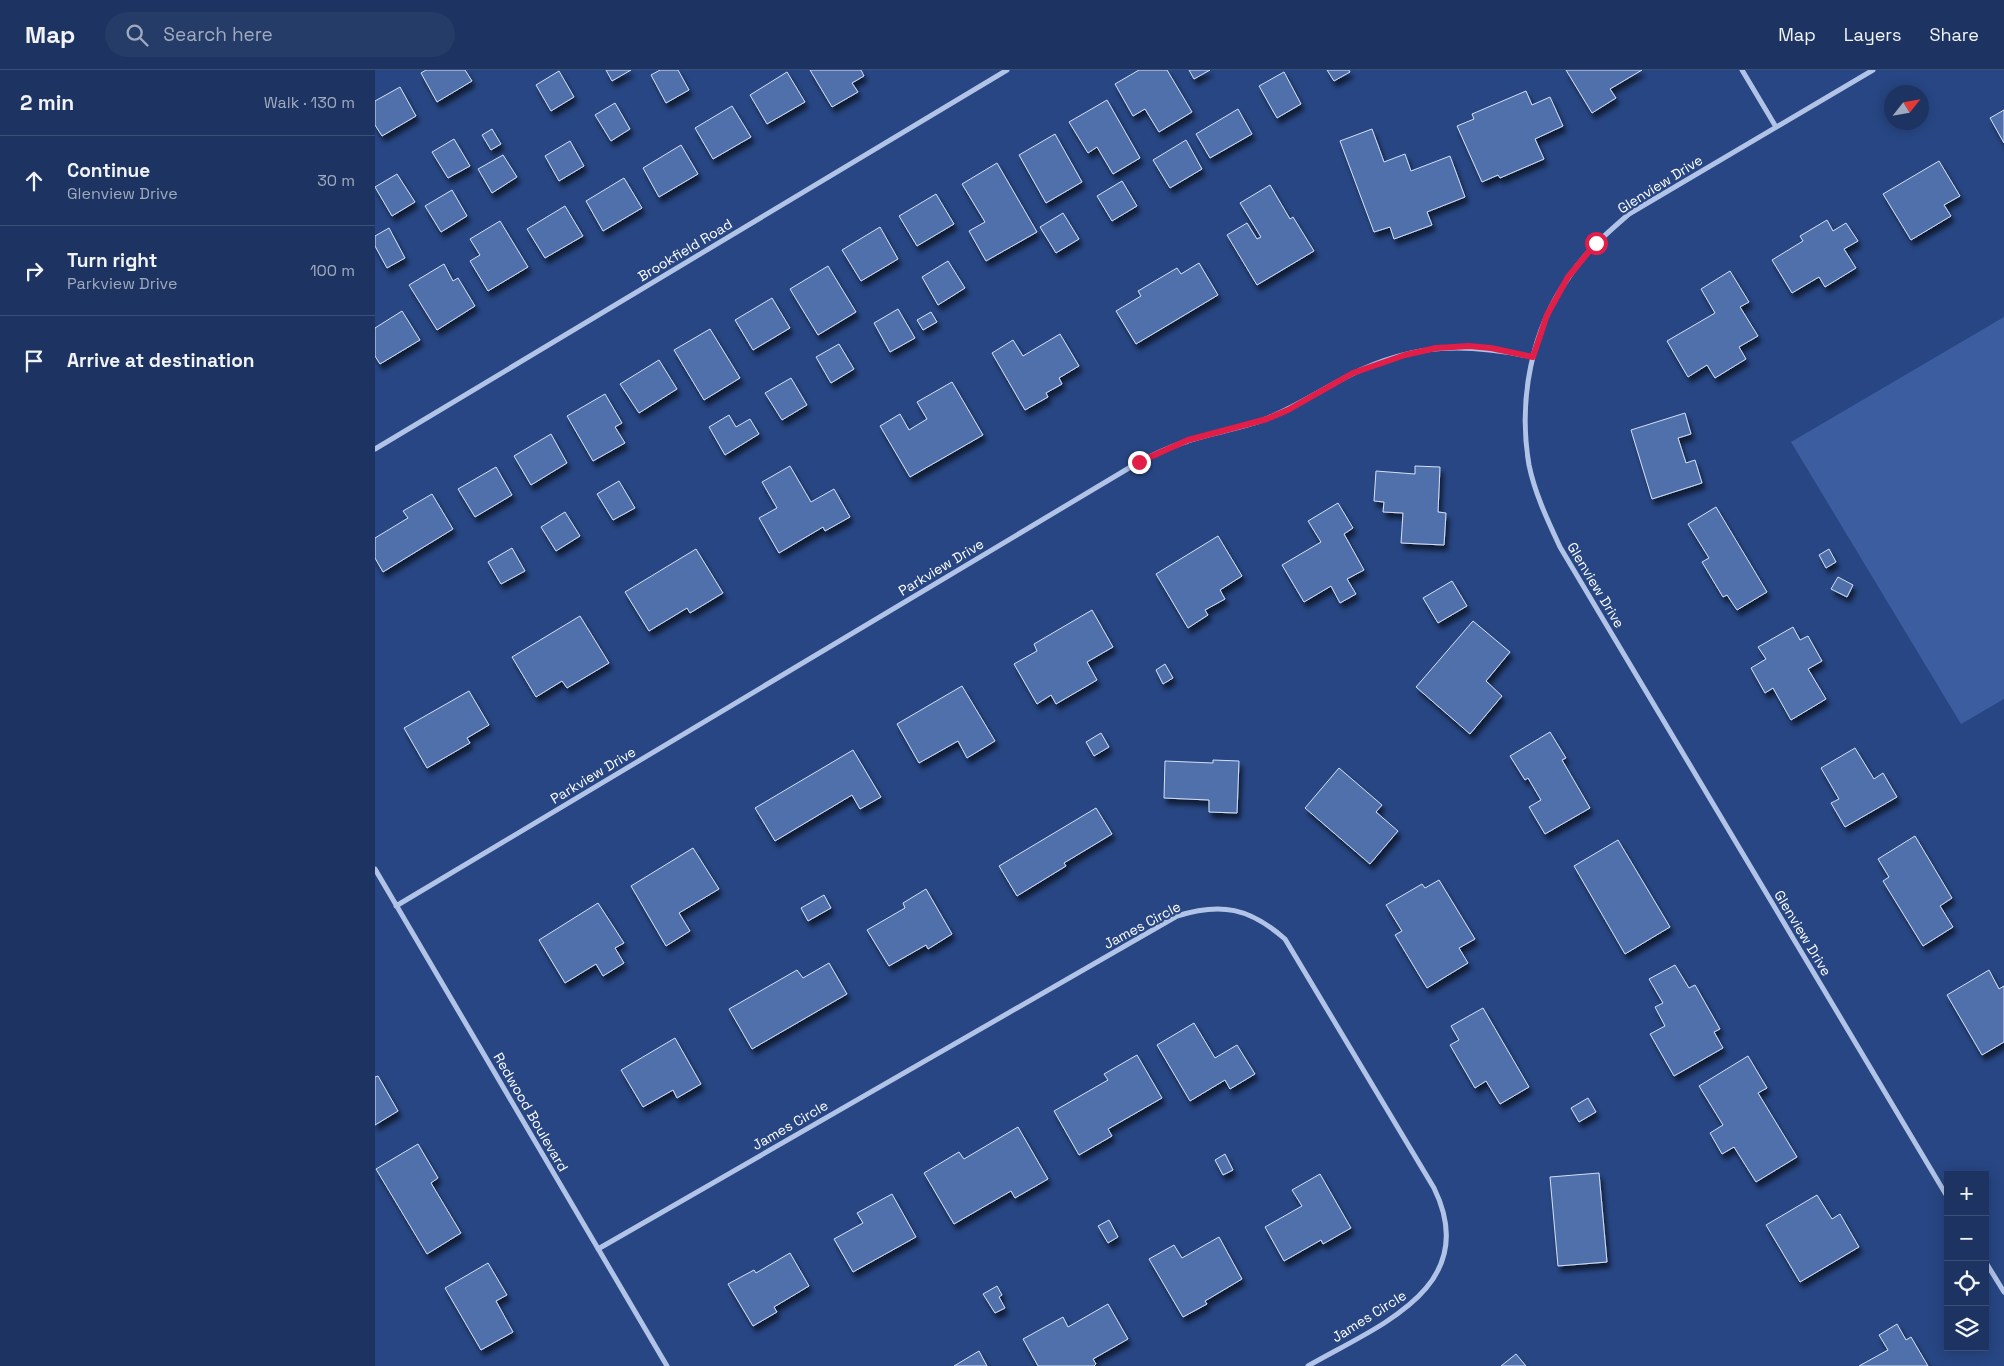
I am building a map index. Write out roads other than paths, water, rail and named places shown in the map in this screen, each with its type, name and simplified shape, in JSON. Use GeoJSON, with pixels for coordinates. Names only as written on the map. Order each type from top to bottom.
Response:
{"type":"FeatureCollection","features":[{"type":"Feature","properties":{"kind":"street","name":"Brookfield Road"},"geometry":{"type":"LineString","coordinates":[[375,449],[1007,70]]}},
{"type":"Feature","properties":{"kind":"street"},"geometry":{"type":"LineString","coordinates":[[1742,70],[1776,127]]}},
{"type":"Feature","properties":{"kind":"street","name":"Glenview Drive"},"geometry":{"type":"LineString","coordinates":[[1873,70],[1629,214],[1596,243],[1568,277],[1547,315],[1528,378],[1525,422],[1529,466],[1542,508],[1560,547],[1944,1191]]}},
{"type":"Feature","properties":{"kind":"street","name":"Parkview Drive"},"geometry":{"type":"LineString","coordinates":[[396,906],[1162,450],[1188,440],[1267,419],[1288,410],[1353,373],[1405,355],[1436,348],[1469,346],[1491,348],[1533,357]]}},
{"type":"Feature","properties":{"kind":"street","name":"Redwood Boulevard"},"geometry":{"type":"LineString","coordinates":[[375,870],[667,1366]]}},
{"type":"Feature","properties":{"kind":"street","name":"James Circle"},"geometry":{"type":"LineString","coordinates":[[598,1248],[1177,916],[1199,909],[1223,908],[1246,913],[1260,920],[1285,939],[1434,1188],[1441,1203],[1446,1226],[1445,1250],[1438,1272],[1425,1292],[1408,1308],[1308,1366]]}},
{"type":"Feature","properties":{"kind":"street"},"geometry":{"type":"LineString","coordinates":[[1989,1268],[2004,1292]]}}]}
